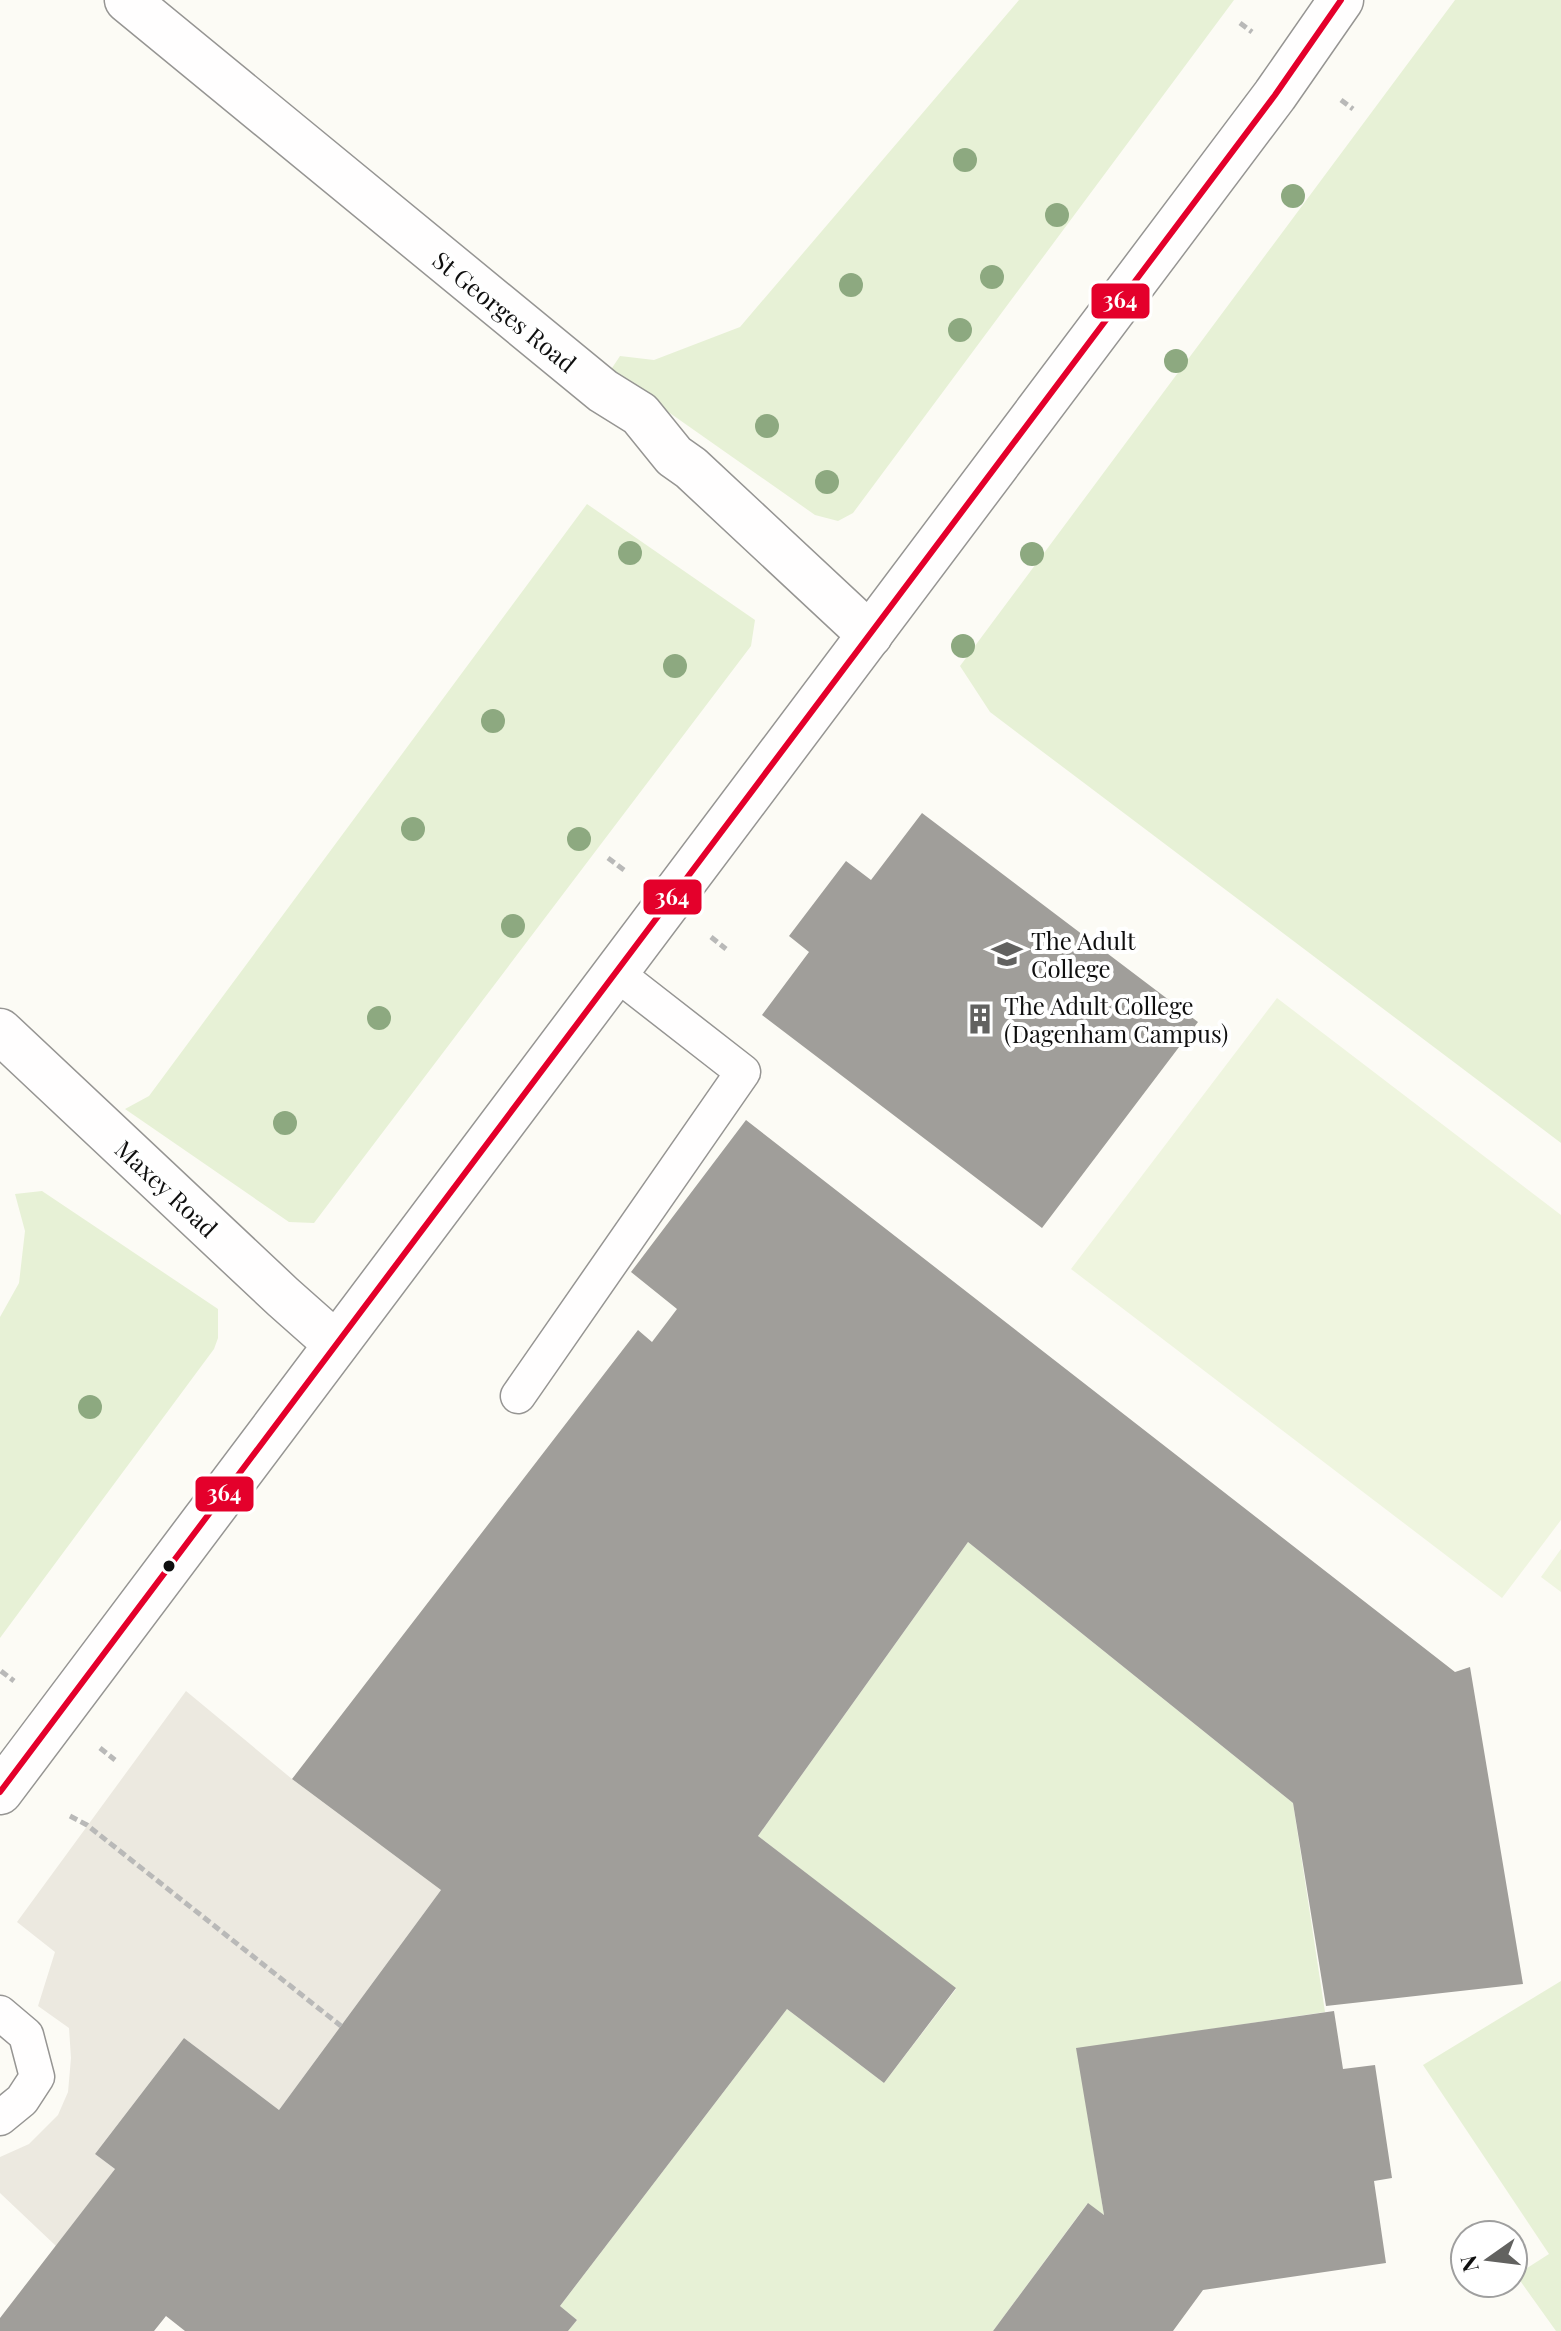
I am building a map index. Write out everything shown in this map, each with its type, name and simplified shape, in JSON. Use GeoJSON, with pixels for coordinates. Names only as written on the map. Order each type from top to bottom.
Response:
{"type":"FeatureCollection","features":[{"type":"Feature","properties":{"kind":"street","name":"St Georges Road"},"geometry":{"type":"LineString","coordinates":[[127,0],[591,381],[640,414],[674,456],[691,468],[870,635]]}},
{"type":"Feature","properties":{"kind":"street"},"geometry":{"type":"LineString","coordinates":[[0,1792],[1275,95],[1341,0]]}},
{"type":"Feature","properties":{"kind":"street","name":"Maxey Road"},"geometry":{"type":"LineString","coordinates":[[0,1031],[336,1344]]}},
{"type":"Feature","properties":{"kind":"lane"},"geometry":{"type":"LineString","coordinates":[[518,1396],[743,1072],[616,973]]}},
{"type":"Feature","properties":{"kind":"lane"},"geometry":{"type":"LineString","coordinates":[[0,2013],[26,2035],[37,2077],[22,2100],[0,2118]]}},
{"type":"Feature","properties":{"kind":"path"},"geometry":{"type":"LineString","coordinates":[[70,1816],[87,1825],[341,2026]]}},
{"type":"Feature","properties":{"kind":"green space"},"geometry":{"type":"Polygon","coordinates":[[[1019,0],[1234,0],[853,513],[838,521],[815,515],[610,371],[620,356],[654,360],[740,327],[1019,0]]]}},
{"type":"Feature","properties":{"kind":"green space"},"geometry":{"type":"Polygon","coordinates":[[[1455,0],[1561,0],[1561,1143],[990,712],[960,666],[1455,0]]]}},
{"type":"Feature","properties":{"kind":"green space"},"geometry":{"type":"Polygon","coordinates":[[[587,504],[755,620],[751,646],[314,1223],[289,1222],[125,1109],[149,1096],[587,504]]]}},
{"type":"Feature","properties":{"kind":"green space"},"geometry":{"type":"Polygon","coordinates":[[[1277,998],[1561,1215],[1561,1520],[1502,1598],[1071,1269],[1277,998]]]}},
{"type":"Feature","properties":{"kind":"green space"},"geometry":{"type":"Polygon","coordinates":[[[42,1191],[218,1309],[218,1338],[214,1349],[0,1638],[0,1317],[19,1283],[25,1231],[15,1194],[42,1191]]]}},
{"type":"Feature","properties":{"kind":"green space"},"geometry":{"type":"Polygon","coordinates":[[[968,1542],[1293,1803],[1325,2012],[1077,2049],[1104,2215],[1087,2204],[993,2331],[568,2331],[577,2320],[560,2306],[787,2009],[884,2083],[956,1989],[758,1836],[968,1542]]]}},
{"type":"Feature","properties":{"kind":"green space"},"geometry":{"type":"Polygon","coordinates":[[[1561,1549],[1561,1592],[1541,1577],[1561,1549]]]}},
{"type":"Feature","properties":{"kind":"green space"},"geometry":{"type":"Polygon","coordinates":[[[1561,1981],[1561,2331],[1556,2331],[1529,2293],[1529,2267],[1549,2254],[1529,2224],[1529,2219],[1526,2219],[1423,2065],[1561,1981]]]}},
{"type":"Feature","properties":{"kind":"shaded area"},"geometry":{"type":"Polygon","coordinates":[[[186,1691],[292,1779],[441,1890],[279,2110],[184,2038],[95,2154],[115,2169],[56,2246],[0,2193],[0,2157],[29,2144],[58,2115],[68,2092],[71,2058],[69,2028],[38,2006],[55,1952],[17,1922],[186,1691]]]}},
{"type":"Feature","properties":{"kind":"building","name":"The Adult College (Dagenham Campus)"},"geometry":{"type":"Polygon","coordinates":[[[922,813],[1198,1022],[1042,1228],[762,1015],[809,952],[789,936],[846,861],[871,880],[922,813]]]}},
{"type":"Feature","properties":{"kind":"building"},"geometry":{"type":"Polygon","coordinates":[[[746,1120],[1455,1672],[1470,1667],[1523,1984],[1326,2006],[1293,1803],[968,1542],[758,1836],[956,1988],[884,2083],[787,2009],[560,2306],[577,2320],[568,2331],[185,2331],[166,2316],[154,2331],[0,2331],[0,2318],[115,2169],[95,2154],[184,2038],[279,2110],[441,1890],[292,1779],[638,1330],[652,1342],[677,1309],[631,1272],[746,1120]]]}},
{"type":"Feature","properties":{"kind":"building"},"geometry":{"type":"Polygon","coordinates":[[[1334,2011],[1343,2069],[1375,2065],[1392,2178],[1374,2181],[1386,2263],[1203,2290],[1173,2331],[993,2331],[1088,2203],[1104,2215],[1076,2048],[1334,2011]]]}},
{"type":"Feature","properties":{"kind":"transit line","name":"364"},"geometry":{"type":"LineString","coordinates":[[0,1792],[1275,95],[1341,0]]}},
{"type":"Feature","properties":{"kind":"place","name":"The Adult College"},"geometry":{"type":"Point","coordinates":[1007,954]}},
{"type":"Feature","properties":{"kind":"place","name":"The Adult College (Dagenham Campus)"},"geometry":{"type":"Point","coordinates":[980,1019]}}]}
